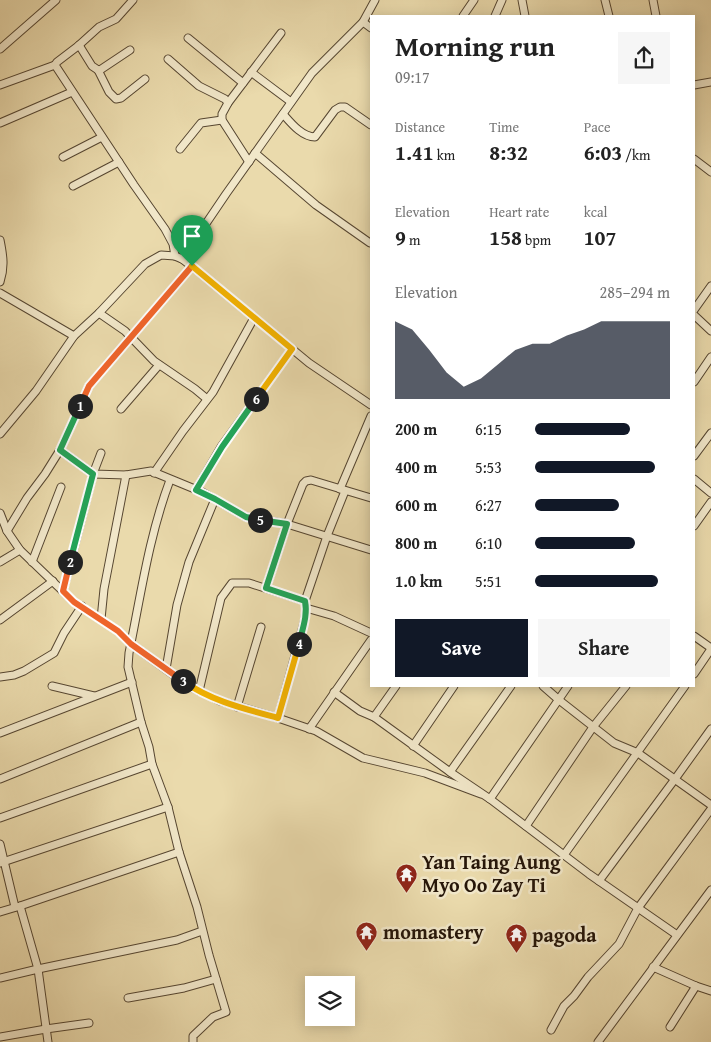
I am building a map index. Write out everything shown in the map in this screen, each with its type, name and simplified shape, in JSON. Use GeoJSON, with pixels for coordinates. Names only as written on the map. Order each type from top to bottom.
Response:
{"type":"FeatureCollection","features":[{"type":"Feature","properties":{"kind":"street"},"geometry":{"type":"LineString","coordinates":[[0,49],[56,0]]}},
{"type":"Feature","properties":{"kind":"street"},"geometry":{"type":"LineString","coordinates":[[0,85],[55,65],[99,27],[116,19],[133,0]]}},
{"type":"Feature","properties":{"kind":"street"},"geometry":{"type":"LineString","coordinates":[[182,259],[312,73],[363,22],[375,0]]}},
{"type":"Feature","properties":{"kind":"street"},"geometry":{"type":"LineString","coordinates":[[464,15],[474,0]]}},
{"type":"Feature","properties":{"kind":"street"},"geometry":{"type":"LineString","coordinates":[[495,15],[502,0]]}},
{"type":"Feature","properties":{"kind":"street"},"geometry":{"type":"LineString","coordinates":[[522,0],[525,15]]}},
{"type":"Feature","properties":{"kind":"street"},"geometry":{"type":"LineString","coordinates":[[605,0],[609,15]]}},
{"type":"Feature","properties":{"kind":"street"},"geometry":{"type":"LineString","coordinates":[[653,0],[656,15]]}},
{"type":"Feature","properties":{"kind":"street"},"geometry":{"type":"LineString","coordinates":[[363,22],[370,27]]}},
{"type":"Feature","properties":{"kind":"street"},"geometry":{"type":"LineString","coordinates":[[249,162],[222,120],[222,114],[228,103],[281,33]]}},
{"type":"Feature","properties":{"kind":"street"},"geometry":{"type":"LineString","coordinates":[[188,38],[243,83]]}},
{"type":"Feature","properties":{"kind":"street"},"geometry":{"type":"LineString","coordinates":[[79,45],[92,66],[98,70],[109,92],[116,99],[121,98],[145,79]]}},
{"type":"Feature","properties":{"kind":"street"},"geometry":{"type":"LineString","coordinates":[[98,70],[130,50]]}},
{"type":"Feature","properties":{"kind":"street"},"geometry":{"type":"LineString","coordinates":[[168,59],[200,86],[225,99],[228,103]]}},
{"type":"Feature","properties":{"kind":"street"},"geometry":{"type":"LineString","coordinates":[[55,65],[165,229],[173,244],[174,256]]}},
{"type":"Feature","properties":{"kind":"street"},"geometry":{"type":"LineString","coordinates":[[251,72],[291,102]]}},
{"type":"Feature","properties":{"kind":"street"},"geometry":{"type":"LineString","coordinates":[[695,85],[711,82]]}},
{"type":"Feature","properties":{"kind":"street"},"geometry":{"type":"LineString","coordinates":[[0,123],[72,92]]}},
{"type":"Feature","properties":{"kind":"street"},"geometry":{"type":"LineString","coordinates":[[283,114],[309,137],[314,137],[335,110],[340,107],[345,107],[370,124]]}},
{"type":"Feature","properties":{"kind":"street"},"geometry":{"type":"LineString","coordinates":[[180,149],[201,123],[222,120]]}},
{"type":"Feature","properties":{"kind":"street"},"geometry":{"type":"LineString","coordinates":[[63,157],[102,137]]}},
{"type":"Feature","properties":{"kind":"street"},"geometry":{"type":"LineString","coordinates":[[255,154],[316,205],[370,243]]}},
{"type":"Feature","properties":{"kind":"street"},"geometry":{"type":"LineString","coordinates":[[695,160],[711,172]]}},
{"type":"Feature","properties":{"kind":"street"},"geometry":{"type":"LineString","coordinates":[[73,186],[119,162]]}},
{"type":"Feature","properties":{"kind":"street"},"geometry":{"type":"LineString","coordinates":[[0,240],[4,264],[0,282]]}},
{"type":"Feature","properties":{"kind":"street"},"geometry":{"type":"LineString","coordinates":[[0,434],[36,391],[74,336],[99,313],[145,264],[161,256],[174,256],[192,266],[309,363],[370,404]]}},
{"type":"Feature","properties":{"kind":"street"},"geometry":{"type":"LineString","coordinates":[[8,531],[27,498],[60,450],[89,386],[192,266]]}},
{"type":"Feature","properties":{"kind":"street"},"geometry":{"type":"LineString","coordinates":[[695,309],[711,286]]}},
{"type":"Feature","properties":{"kind":"street"},"geometry":{"type":"LineString","coordinates":[[0,293],[74,336]]}},
{"type":"Feature","properties":{"kind":"street"},"geometry":{"type":"LineString","coordinates":[[99,313],[125,331],[154,362],[207,399]]}},
{"type":"Feature","properties":{"kind":"street"},"geometry":{"type":"LineString","coordinates":[[695,316],[711,331]]}},
{"type":"Feature","properties":{"kind":"street"},"geometry":{"type":"LineString","coordinates":[[154,473],[213,392],[254,318]]}},
{"type":"Feature","properties":{"kind":"street"},"geometry":{"type":"LineString","coordinates":[[196,490],[222,447],[292,349]]}},
{"type":"Feature","properties":{"kind":"street"},"geometry":{"type":"LineString","coordinates":[[695,381],[711,357]]}},
{"type":"Feature","properties":{"kind":"street"},"geometry":{"type":"LineString","coordinates":[[121,409],[159,365]]}},
{"type":"Feature","properties":{"kind":"street"},"geometry":{"type":"LineString","coordinates":[[278,718],[306,619],[306,604],[326,536],[370,419]]}},
{"type":"Feature","properties":{"kind":"street"},"geometry":{"type":"LineString","coordinates":[[695,455],[711,433]]}},
{"type":"Feature","properties":{"kind":"street"},"geometry":{"type":"LineString","coordinates":[[60,450],[93,474],[126,474],[151,471],[215,499],[246,517],[287,524],[370,550]]}},
{"type":"Feature","properties":{"kind":"street"},"geometry":{"type":"LineString","coordinates":[[63,591],[100,453]]}},
{"type":"Feature","properties":{"kind":"street"},"geometry":{"type":"LineString","coordinates":[[101,619],[104,588],[126,474]]}},
{"type":"Feature","properties":{"kind":"street"},"geometry":{"type":"LineString","coordinates":[[170,480],[151,540],[128,667],[152,764],[168,807],[179,852],[197,906],[202,931],[226,1012],[213,1017],[193,1036],[193,1042]]}},
{"type":"Feature","properties":{"kind":"street"},"geometry":{"type":"LineString","coordinates":[[266,588],[287,524],[306,480],[312,480],[370,498]]}},
{"type":"Feature","properties":{"kind":"street"},"geometry":{"type":"LineString","coordinates":[[695,480],[711,493]]}},
{"type":"Feature","properties":{"kind":"street"},"geometry":{"type":"LineString","coordinates":[[32,562],[61,487]]}},
{"type":"Feature","properties":{"kind":"street"},"geometry":{"type":"LineString","coordinates":[[166,669],[177,605],[189,562],[215,499]]}},
{"type":"Feature","properties":{"kind":"street"},"geometry":{"type":"LineString","coordinates":[[695,525],[711,502]]}},
{"type":"Feature","properties":{"kind":"street"},"geometry":{"type":"LineString","coordinates":[[1,516],[20,550],[74,602],[118,631],[131,644],[189,686],[220,702],[316,731],[363,758],[425,773],[481,794]]}},
{"type":"Feature","properties":{"kind":"street"},"geometry":{"type":"LineString","coordinates":[[0,562],[20,550]]}},
{"type":"Feature","properties":{"kind":"street"},"geometry":{"type":"LineString","coordinates":[[0,620],[52,581]]}},
{"type":"Feature","properties":{"kind":"street"},"geometry":{"type":"LineString","coordinates":[[199,691],[222,598],[232,583],[249,583],[266,588],[370,633]]}},
{"type":"Feature","properties":{"kind":"street"},"geometry":{"type":"LineString","coordinates":[[0,677],[24,671],[54,653],[64,633],[82,606]]}},
{"type":"Feature","properties":{"kind":"street"},"geometry":{"type":"LineString","coordinates":[[237,706],[261,626]]}},
{"type":"Feature","properties":{"kind":"street"},"geometry":{"type":"LineString","coordinates":[[695,637],[711,648],[695,672]]}},
{"type":"Feature","properties":{"kind":"street"},"geometry":{"type":"LineString","coordinates":[[309,729],[370,641]]}},
{"type":"Feature","properties":{"kind":"street"},"geometry":{"type":"LineString","coordinates":[[0,733],[132,682]]}},
{"type":"Feature","properties":{"kind":"street"},"geometry":{"type":"LineString","coordinates":[[52,686],[94,696]]}},
{"type":"Feature","properties":{"kind":"street"},"geometry":{"type":"LineString","coordinates":[[374,717],[395,687]]}},
{"type":"Feature","properties":{"kind":"street"},"geometry":{"type":"LineString","coordinates":[[413,746],[453,687]]}},
{"type":"Feature","properties":{"kind":"street"},"geometry":{"type":"LineString","coordinates":[[450,772],[510,687]]}},
{"type":"Feature","properties":{"kind":"street"},"geometry":{"type":"LineString","coordinates":[[544,687],[614,743],[638,753],[711,807],[638,908],[619,944],[564,1006],[551,1030]]}},
{"type":"Feature","properties":{"kind":"street"},"geometry":{"type":"LineString","coordinates":[[490,799],[567,687]]}},
{"type":"Feature","properties":{"kind":"street"},"geometry":{"type":"LineString","coordinates":[[526,826],[593,726],[625,687]]}},
{"type":"Feature","properties":{"kind":"street"},"geometry":{"type":"LineString","coordinates":[[564,855],[684,687]]}},
{"type":"Feature","properties":{"kind":"street"},"geometry":{"type":"LineString","coordinates":[[334,692],[360,711],[374,717],[490,799],[599,881],[677,935]]}},
{"type":"Feature","properties":{"kind":"street"},"geometry":{"type":"LineString","coordinates":[[0,779],[141,722]]}},
{"type":"Feature","properties":{"kind":"street"},"geometry":{"type":"LineString","coordinates":[[599,881],[711,729]]}},
{"type":"Feature","properties":{"kind":"street"},"geometry":{"type":"LineString","coordinates":[[0,818],[152,764]]}},
{"type":"Feature","properties":{"kind":"street"},"geometry":{"type":"LineString","coordinates":[[2,862],[168,807]]}},
{"type":"Feature","properties":{"kind":"street"},"geometry":{"type":"LineString","coordinates":[[0,844],[2,862],[38,969],[48,1042]]}},
{"type":"Feature","properties":{"kind":"street"},"geometry":{"type":"LineString","coordinates":[[0,912],[179,852]]}},
{"type":"Feature","properties":{"kind":"street"},"geometry":{"type":"LineString","coordinates":[[598,1042],[677,935],[708,900],[711,890]]}},
{"type":"Feature","properties":{"kind":"street"},"geometry":{"type":"LineString","coordinates":[[0,978],[176,940],[202,931]]}},
{"type":"Feature","properties":{"kind":"street"},"geometry":{"type":"LineString","coordinates":[[654,966],[696,986],[711,990]]}},
{"type":"Feature","properties":{"kind":"street"},"geometry":{"type":"LineString","coordinates":[[128,998],[184,988],[216,979]]}},
{"type":"Feature","properties":{"kind":"street"},"geometry":{"type":"LineString","coordinates":[[670,1027],[696,986]]}},
{"type":"Feature","properties":{"kind":"street"},"geometry":{"type":"LineString","coordinates":[[0,1037],[89,1023]]}},
{"type":"Feature","properties":{"kind":"place","name":"Yan Taing Aung Myo Oo Zay Ti"},"geometry":{"type":"Point","coordinates":[406,893]}},
{"type":"Feature","properties":{"kind":"place","name":"momastery"},"geometry":{"type":"Point","coordinates":[367,951]}},
{"type":"Feature","properties":{"kind":"place","name":"pagoda"},"geometry":{"type":"Point","coordinates":[516,954]}},
{"type":"Feature","properties":{"kind":"route"},"geometry":{"type":"LineString","coordinates":[[192,266],[292,349],[222,447],[196,490],[246,517],[287,524],[266,588],[305,601],[306,619],[278,718],[220,702],[189,686],[131,644],[118,631],[74,602],[63,591],[93,474],[60,450],[89,386],[192,266]]}}]}
